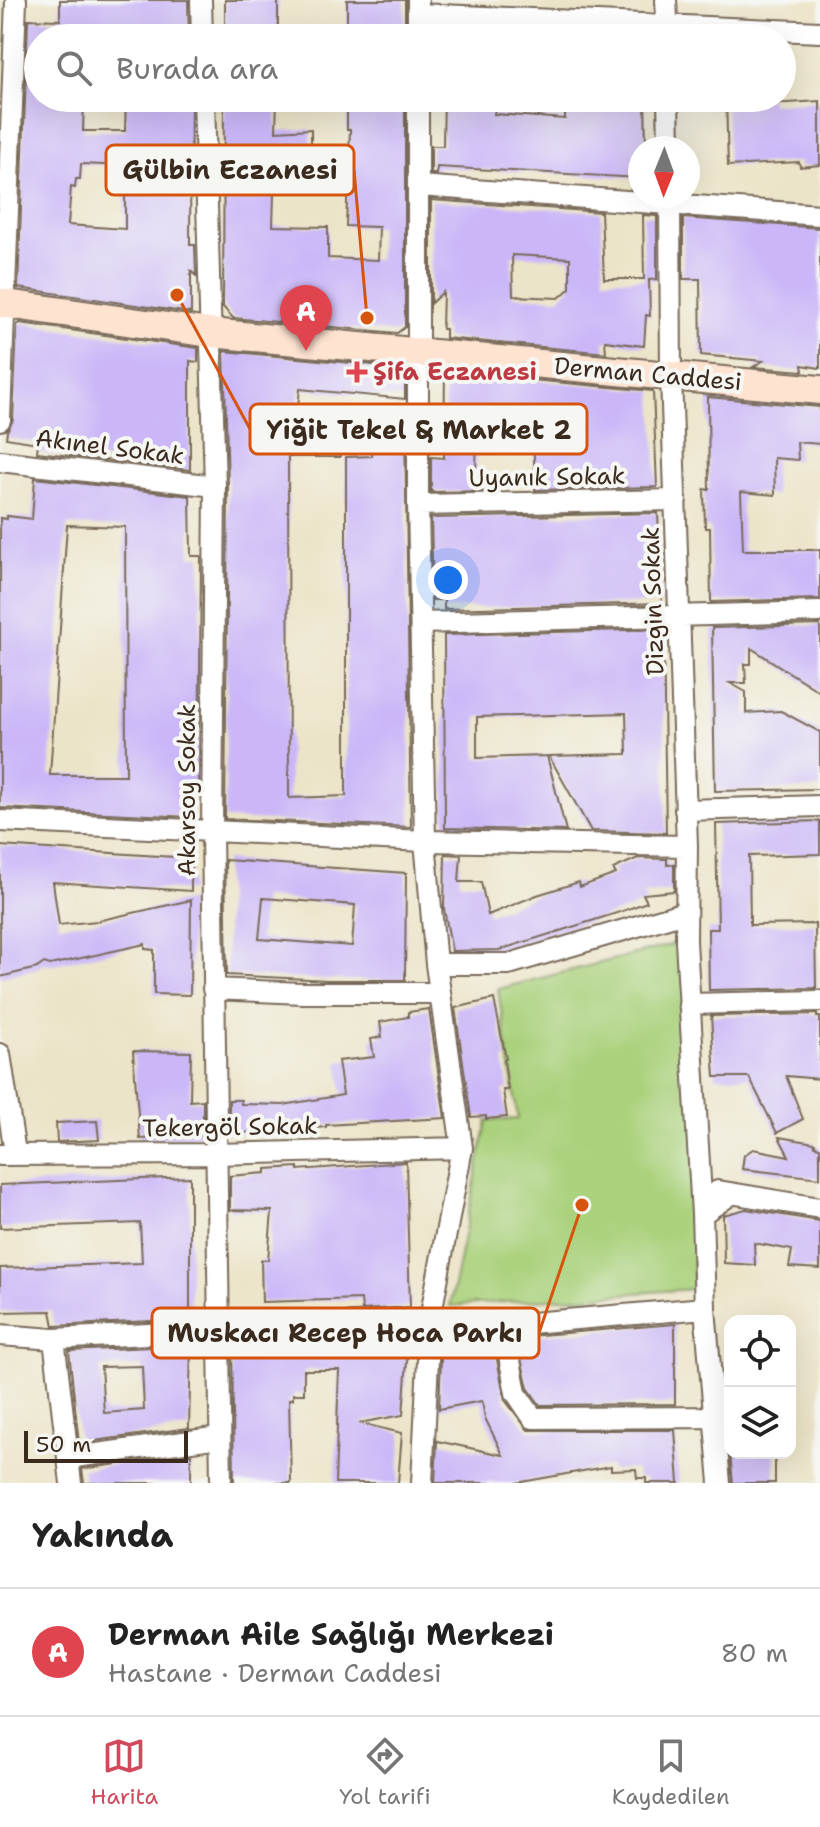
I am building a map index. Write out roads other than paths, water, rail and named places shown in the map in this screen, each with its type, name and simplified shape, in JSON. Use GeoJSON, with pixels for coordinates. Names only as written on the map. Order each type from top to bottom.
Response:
{"type":"FeatureCollection","features":[{"type":"Feature","properties":{"kind":"main road","name":"Derman Caddesi"},"geometry":{"type":"LineString","coordinates":[[2,303],[210,333],[820,390]]}},
{"type":"Feature","properties":{"kind":"street"},"geometry":{"type":"LineString","coordinates":[[0,420],[2,303],[16,0]]}},
{"type":"Feature","properties":{"kind":"street"},"geometry":{"type":"LineString","coordinates":[[201,0],[202,24]]}},
{"type":"Feature","properties":{"kind":"street"},"geometry":{"type":"LineString","coordinates":[[666,0],[668,24]]}},
{"type":"Feature","properties":{"kind":"street"},"geometry":{"type":"LineString","coordinates":[[418,7],[595,24]]}},
{"type":"Feature","properties":{"kind":"street"},"geometry":{"type":"LineString","coordinates":[[796,32],[820,32]]}},
{"type":"Feature","properties":{"kind":"street","name":"Akarsoy Sokak"},"geometry":{"type":"LineString","coordinates":[[204,112],[215,486],[212,830],[221,1483]]}},
{"type":"Feature","properties":{"kind":"street"},"geometry":{"type":"LineString","coordinates":[[418,112],[418,505],[425,841],[436,964],[462,1148],[430,1319],[422,1483]]}},
{"type":"Feature","properties":{"kind":"street"},"geometry":{"type":"LineString","coordinates":[[668,112],[669,136]]}},
{"type":"Feature","properties":{"kind":"street"},"geometry":{"type":"LineString","coordinates":[[419,186],[628,198]]}},
{"type":"Feature","properties":{"kind":"street"},"geometry":{"type":"LineString","coordinates":[[700,203],[820,215]]}},
{"type":"Feature","properties":{"kind":"street","name":"Dizgin Sokak"},"geometry":{"type":"LineString","coordinates":[[670,208],[671,376],[687,846],[685,912],[705,1308]]}},
{"type":"Feature","properties":{"kind":"street","name":"Akınel Sokak"},"geometry":{"type":"LineString","coordinates":[[0,461],[215,486]]}},
{"type":"Feature","properties":{"kind":"street","name":"Uyanık Sokak"},"geometry":{"type":"LineString","coordinates":[[418,505],[676,500]]}},
{"type":"Feature","properties":{"kind":"street"},"geometry":{"type":"LineString","coordinates":[[421,623],[820,612]]}},
{"type":"Feature","properties":{"kind":"street"},"geometry":{"type":"LineString","coordinates":[[685,810],[820,806]]}},
{"type":"Feature","properties":{"kind":"street"},"geometry":{"type":"LineString","coordinates":[[0,821],[425,841],[687,846]]}},
{"type":"Feature","properties":{"kind":"street"},"geometry":{"type":"LineString","coordinates":[[436,964],[509,964],[685,912]]}},
{"type":"Feature","properties":{"kind":"street"},"geometry":{"type":"LineString","coordinates":[[213,989],[302,993],[440,993]]}},
{"type":"Feature","properties":{"kind":"street"},"geometry":{"type":"LineString","coordinates":[[689,1004],[820,1001]]}},
{"type":"Feature","properties":{"kind":"street"},"geometry":{"type":"LineString","coordinates":[[0,1054],[7,1154]]}},
{"type":"Feature","properties":{"kind":"street","name":"Tekergöl Sokak"},"geometry":{"type":"LineString","coordinates":[[7,1154],[215,1154],[462,1148]]}},
{"type":"Feature","properties":{"kind":"street"},"geometry":{"type":"LineString","coordinates":[[701,1186],[730,1195],[820,1208]]}},
{"type":"Feature","properties":{"kind":"street"},"geometry":{"type":"LineString","coordinates":[[702,1214],[730,1195]]}},
{"type":"Feature","properties":{"kind":"street"},"geometry":{"type":"LineString","coordinates":[[0,1335],[54,1339],[430,1319],[497,1326],[705,1308],[720,1483]]}},
{"type":"Feature","properties":{"kind":"street"},"geometry":{"type":"LineString","coordinates":[[497,1326],[508,1350],[516,1393],[533,1418],[716,1417]]}},
{"type":"Feature","properties":{"kind":"street"},"geometry":{"type":"LineString","coordinates":[[54,1339],[71,1483]]}},
{"type":"Feature","properties":{"kind":"street"},"geometry":{"type":"LineString","coordinates":[[68,1458],[220,1437]]}},
{"type":"Feature","properties":{"kind":"place","name":"Yiğit Tekel & Market 2"},"geometry":{"type":"Point","coordinates":[177,295]}},
{"type":"Feature","properties":{"kind":"place","name":"Gülbin Eczanesi"},"geometry":{"type":"Point","coordinates":[367,318]}},
{"type":"Feature","properties":{"kind":"place","name":"Derman Aile Sağlığı Merkezi"},"geometry":{"type":"Point","coordinates":[306,351]}},
{"type":"Feature","properties":{"kind":"place","name":"Şifa Eczanesi"},"geometry":{"type":"Point","coordinates":[357,372]}},
{"type":"Feature","properties":{"kind":"place","name":"Muskacı Recep Hoca Parkı"},"geometry":{"type":"Point","coordinates":[582,1205]}}]}
